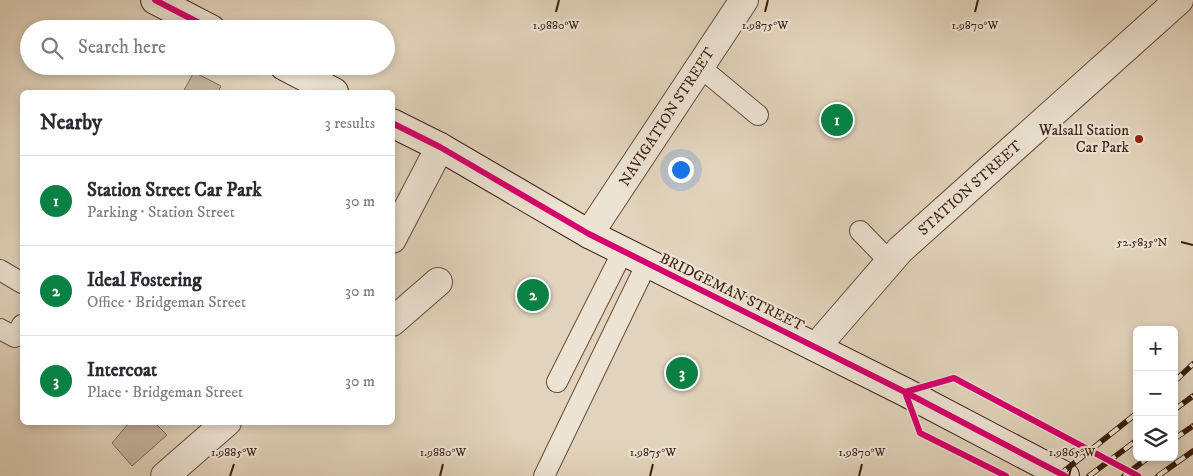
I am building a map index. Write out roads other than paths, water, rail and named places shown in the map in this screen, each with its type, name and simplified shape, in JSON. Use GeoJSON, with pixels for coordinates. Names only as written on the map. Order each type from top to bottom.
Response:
{"type":"FeatureCollection","features":[{"type":"Feature","properties":{"kind":"street"},"geometry":{"type":"LineString","coordinates":[[155,0],[194,20]]}},
{"type":"Feature","properties":{"kind":"street","name":"NAVIGATION STREET"},"geometry":{"type":"LineString","coordinates":[[589,234],[744,0]]}},
{"type":"Feature","properties":{"kind":"street","name":"STATION STREET"},"geometry":{"type":"LineString","coordinates":[[816,347],[890,262],[1179,0]]}},
{"type":"Feature","properties":{"kind":"street"},"geometry":{"type":"LineString","coordinates":[[301,75],[330,90]]}},
{"type":"Feature","properties":{"kind":"street","name":"BRIDGEMAN STREET"},"geometry":{"type":"LineString","coordinates":[[395,124],[440,147],[589,234],[816,347],[1065,476]]}},
{"type":"Feature","properties":{"kind":"street"},"geometry":{"type":"LineString","coordinates":[[395,233],[440,147]]}},
{"type":"Feature","properties":{"kind":"street"},"geometry":{"type":"LineString","coordinates":[[395,319],[438,282]]}},
{"type":"Feature","properties":{"kind":"street"},"geometry":{"type":"LineString","coordinates":[[165,476],[224,425]]}},
{"type":"Feature","properties":{"kind":"lane"},"geometry":{"type":"LineString","coordinates":[[700,67],[758,114]]}},
{"type":"Feature","properties":{"kind":"lane"},"geometry":{"type":"LineString","coordinates":[[860,231],[890,262]]}},
{"type":"Feature","properties":{"kind":"lane"},"geometry":{"type":"LineString","coordinates":[[557,382],[635,257]]}},
{"type":"Feature","properties":{"kind":"lane"},"geometry":{"type":"LineString","coordinates":[[544,476],[635,257]]}},
{"type":"Feature","properties":{"kind":"lane"},"geometry":{"type":"LineString","coordinates":[[0,270],[20,282]]}},
{"type":"Feature","properties":{"kind":"railway"},"geometry":{"type":"LineString","coordinates":[[1178,378],[1193,364]]}},
{"type":"Feature","properties":{"kind":"railway"},"geometry":{"type":"LineString","coordinates":[[1178,407],[1193,396]]}},
{"type":"Feature","properties":{"kind":"railway"},"geometry":{"type":"LineString","coordinates":[[1058,476],[1133,416]]}},
{"type":"Feature","properties":{"kind":"railway"},"geometry":{"type":"LineString","coordinates":[[1178,436],[1193,426]]}},
{"type":"Feature","properties":{"kind":"railway"},"geometry":{"type":"LineString","coordinates":[[1089,476],[1133,443]]}},
{"type":"Feature","properties":{"kind":"railway"},"geometry":{"type":"LineString","coordinates":[[1158,476],[1193,451]]}},
{"type":"Feature","properties":{"kind":"railway"},"geometry":{"type":"LineString","coordinates":[[1124,476],[1144,461]]}},
{"type":"Feature","properties":{"kind":"place","name":"Station Street Car Park"},"geometry":{"type":"Point","coordinates":[837,120]}},
{"type":"Feature","properties":{"kind":"place","name":"Walsall Station Car Park"},"geometry":{"type":"Point","coordinates":[1139,139]}},
{"type":"Feature","properties":{"kind":"place","name":"Ideal Fostering"},"geometry":{"type":"Point","coordinates":[533,295]}},
{"type":"Feature","properties":{"kind":"place","name":"Intercoat"},"geometry":{"type":"Point","coordinates":[682,373]}}]}
